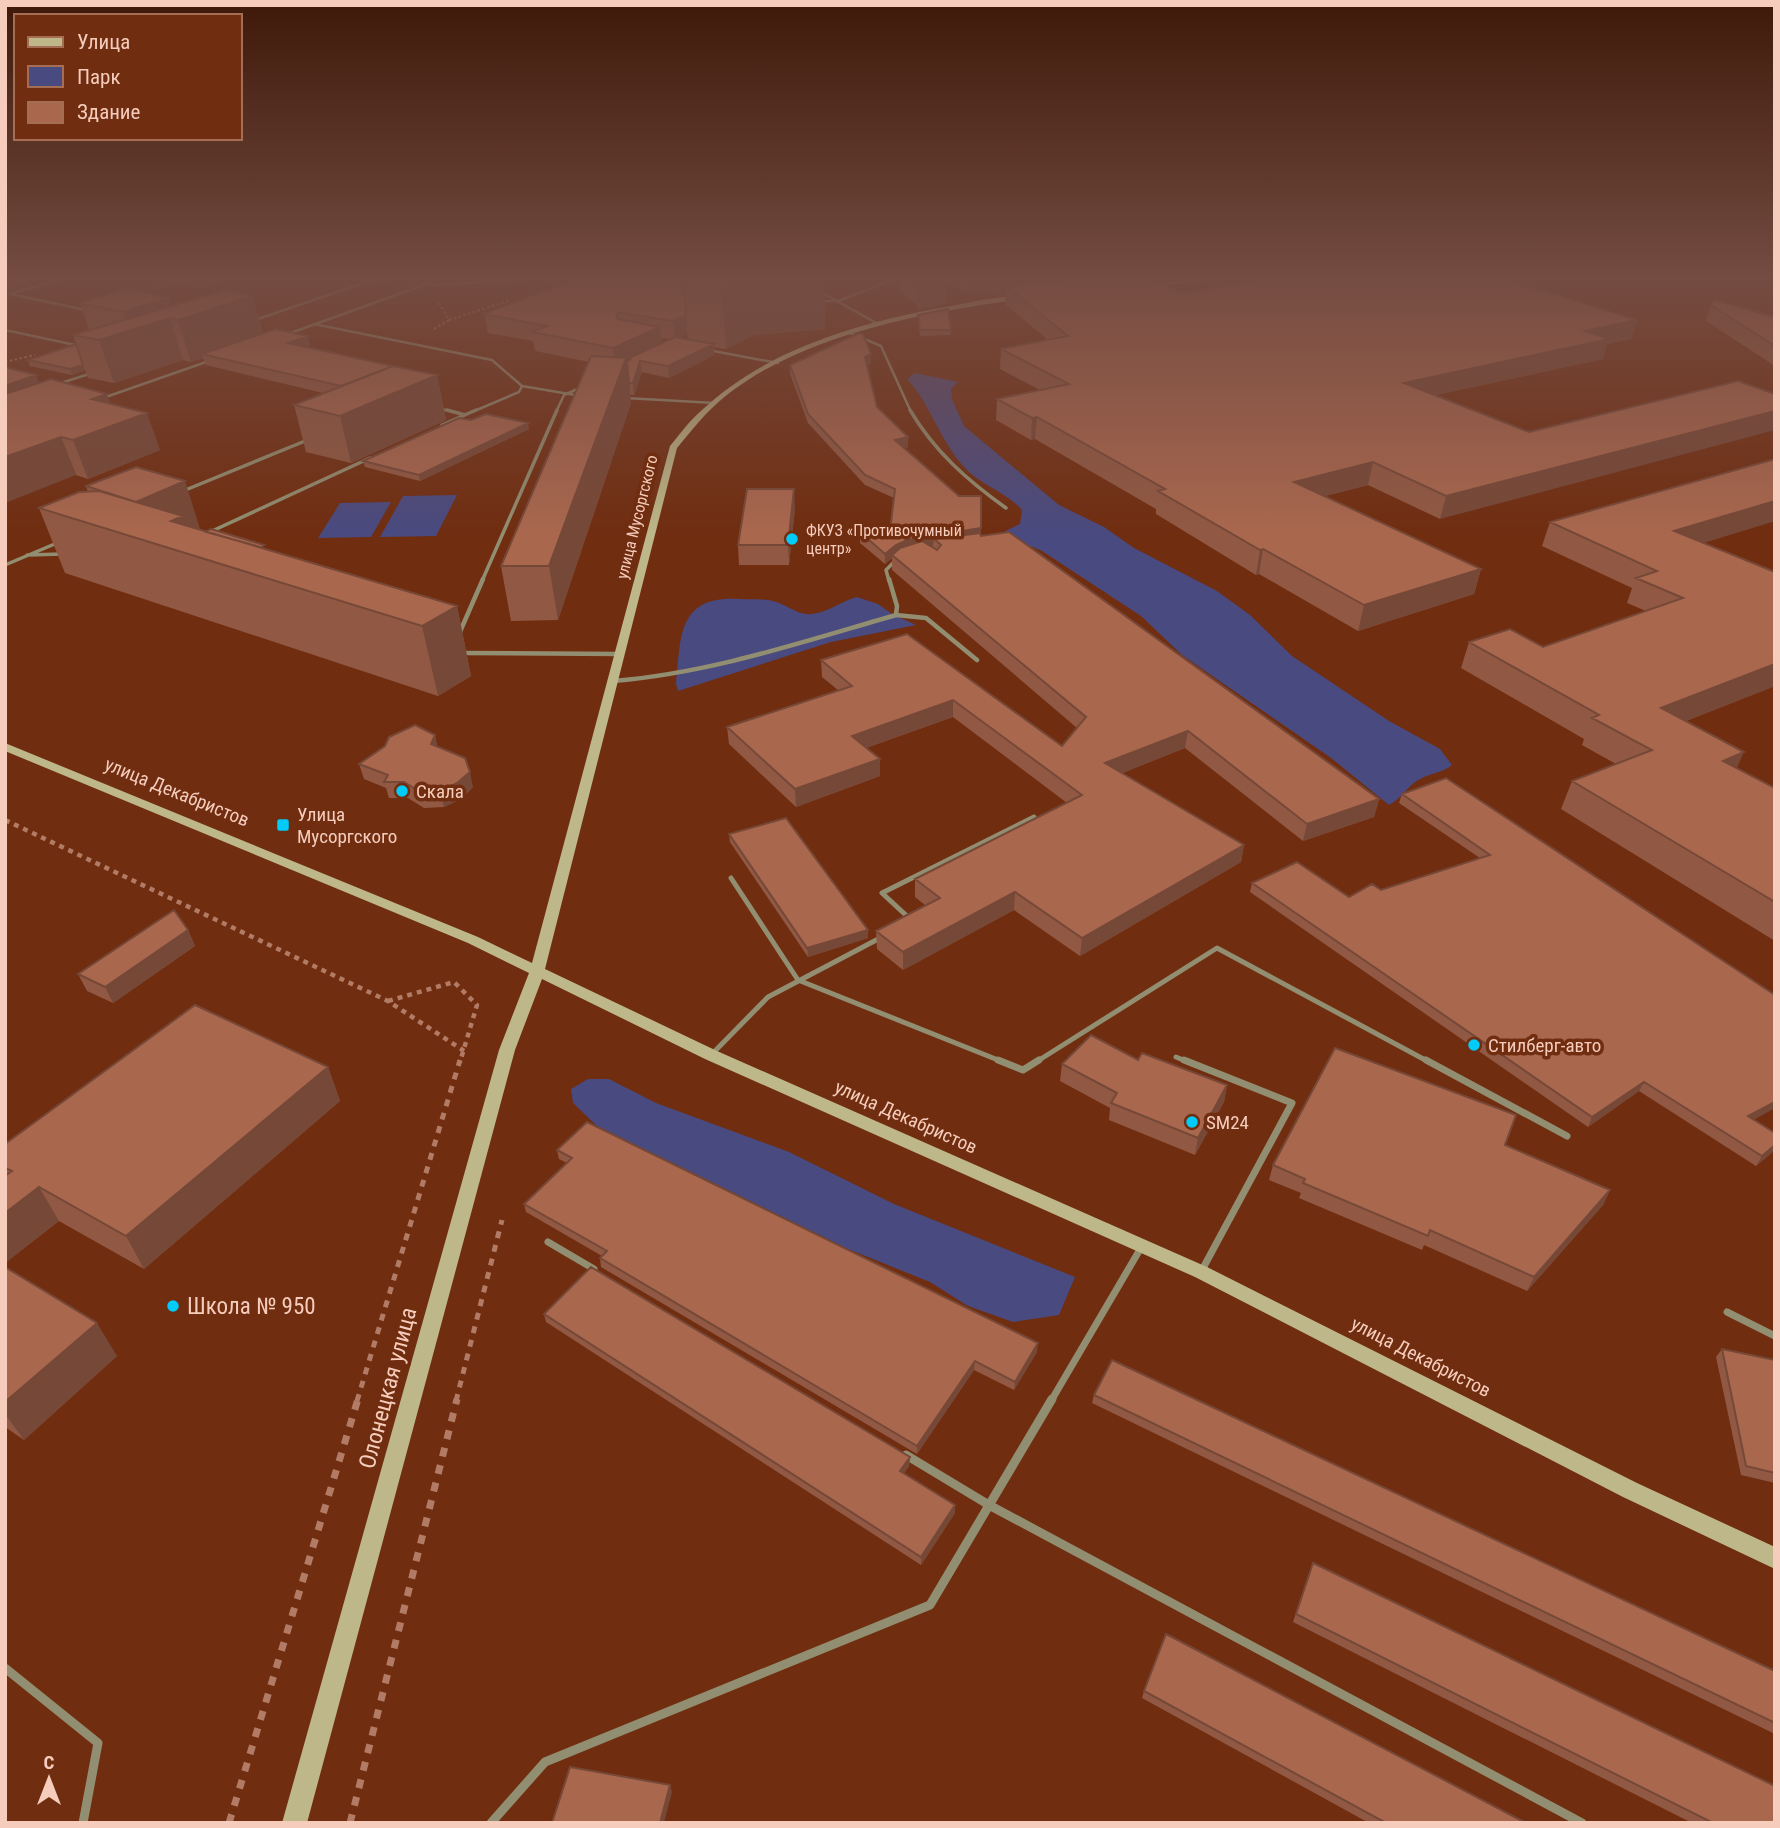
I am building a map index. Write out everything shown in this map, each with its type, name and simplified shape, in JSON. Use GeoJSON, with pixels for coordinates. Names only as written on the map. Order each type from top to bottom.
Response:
{"type":"FeatureCollection","features":[{"type":"Feature","properties":{"kind":"street","name":"улица Мусоргского"},"geometry":{"type":"LineString","coordinates":[[538,969],[673,448],[685,431],[731,389],[777,363]]}},
{"type":"Feature","properties":{"kind":"street","name":"улица Декабристов"},"geometry":{"type":"LineString","coordinates":[[5,747],[251,846],[538,969],[711,1055],[1201,1272],[1630,1490],[1775,1558]]}},
{"type":"Feature","properties":{"kind":"street","name":"Олонецкая улица"},"geometry":{"type":"LineString","coordinates":[[294,1823],[508,1050],[538,969]]}},
{"type":"Feature","properties":{"kind":"lane"},"geometry":{"type":"LineString","coordinates":[[97,400],[203,363]]}},
{"type":"Feature","properties":{"kind":"lane"},"geometry":{"type":"LineString","coordinates":[[496,363],[522,386],[564,395],[590,396]]}},
{"type":"Feature","properties":{"kind":"lane"},"geometry":{"type":"LineString","coordinates":[[889,363],[908,407],[944,456],[973,485],[1006,508]]}},
{"type":"Feature","properties":{"kind":"lane"},"geometry":{"type":"LineString","coordinates":[[58,384],[98,371]]}},
{"type":"Feature","properties":{"kind":"lane"},"geometry":{"type":"LineString","coordinates":[[589,384],[564,395],[452,653],[620,654]]}},
{"type":"Feature","properties":{"kind":"lane"},"geometry":{"type":"LineString","coordinates":[[439,426],[519,391],[522,386]]}},
{"type":"Feature","properties":{"kind":"lane"},"geometry":{"type":"LineString","coordinates":[[615,397],[715,403]]}},
{"type":"Feature","properties":{"kind":"lane"},"geometry":{"type":"LineString","coordinates":[[428,406],[465,415]]}},
{"type":"Feature","properties":{"kind":"lane"},"geometry":{"type":"LineString","coordinates":[[178,493],[316,436]]}},
{"type":"Feature","properties":{"kind":"lane"},"geometry":{"type":"LineString","coordinates":[[201,537],[377,455]]}},
{"type":"Feature","properties":{"kind":"lane"},"geometry":{"type":"LineString","coordinates":[[5,565],[65,540]]}},
{"type":"Feature","properties":{"kind":"lane"},"geometry":{"type":"LineString","coordinates":[[27,555],[68,554]]}},
{"type":"Feature","properties":{"kind":"lane"},"geometry":{"type":"LineString","coordinates":[[896,615],[897,606],[886,570],[896,560],[904,557]]}},
{"type":"Feature","properties":{"kind":"lane"},"geometry":{"type":"LineString","coordinates":[[613,681],[651,680],[691,673],[896,615],[926,618],[977,660]]}},
{"type":"Feature","properties":{"kind":"lane"},"geometry":{"type":"LineString","coordinates":[[901,927],[912,921],[882,893],[1034,817]]}},
{"type":"Feature","properties":{"kind":"lane"},"geometry":{"type":"LineString","coordinates":[[731,878],[798,980],[1023,1070],[1217,948],[1566,1136]]}},
{"type":"Feature","properties":{"kind":"lane"},"geometry":{"type":"LineString","coordinates":[[711,1055],[768,997],[889,933]]}},
{"type":"Feature","properties":{"kind":"lane"},"geometry":{"type":"LineString","coordinates":[[1176,1057],[1292,1103],[1201,1272]]}},
{"type":"Feature","properties":{"kind":"lane"},"geometry":{"type":"LineString","coordinates":[[548,1242],[608,1278]]}},
{"type":"Feature","properties":{"kind":"lane"},"geometry":{"type":"LineString","coordinates":[[491,1823],[545,1762],[930,1605],[1142,1246]]}},
{"type":"Feature","properties":{"kind":"lane"},"geometry":{"type":"LineString","coordinates":[[1727,1312],[1775,1336]]}},
{"type":"Feature","properties":{"kind":"lane"},"geometry":{"type":"LineString","coordinates":[[893,1448],[989,1505],[1582,1823]]}},
{"type":"Feature","properties":{"kind":"lane"},"geometry":{"type":"LineString","coordinates":[[5,1668],[98,1743],[83,1823]]}},
{"type":"Feature","properties":{"kind":"path"},"geometry":{"type":"LineString","coordinates":[[5,820],[388,1001],[464,1051]]}},
{"type":"Feature","properties":{"kind":"path"},"geometry":{"type":"LineString","coordinates":[[229,1823],[477,1005],[454,982],[388,1001]]}},
{"type":"Feature","properties":{"kind":"path"},"geometry":{"type":"LineString","coordinates":[[350,1823],[502,1220]]}},
{"type":"Feature","properties":{"kind":"green space"},"geometry":{"type":"Polygon","coordinates":[[[915,373],[958,382],[951,389],[952,399],[964,426],[1059,505],[1104,527],[1134,548],[1217,591],[1250,615],[1292,656],[1389,721],[1440,749],[1452,765],[1415,782],[1389,805],[1331,758],[1182,655],[1141,616],[1042,551],[1007,536],[1005,531],[1020,524],[1022,510],[970,473],[956,457],[922,398],[907,379],[915,373]]]}},
{"type":"Feature","properties":{"kind":"green space"},"geometry":{"type":"Polygon","coordinates":[[[457,495],[436,536],[380,537],[403,496],[457,495]]]}},
{"type":"Feature","properties":{"kind":"green space"},"geometry":{"type":"Polygon","coordinates":[[[391,502],[371,537],[318,538],[340,503],[391,502]]]}},
{"type":"Feature","properties":{"kind":"green space"},"geometry":{"type":"Polygon","coordinates":[[[857,597],[878,604],[916,625],[831,642],[678,691],[676,684],[682,636],[693,612],[703,604],[718,600],[762,600],[812,614],[857,597]]]}},
{"type":"Feature","properties":{"kind":"green space"},"geometry":{"type":"Polygon","coordinates":[[[588,1079],[609,1079],[656,1103],[789,1152],[894,1204],[1075,1277],[1059,1315],[1013,1322],[968,1306],[930,1282],[848,1249],[597,1126],[573,1103],[571,1089],[588,1079]]]}},
{"type":"Feature","properties":{"kind":"building"},"geometry":{"type":"Polygon","coordinates":[[[43,363],[82,363],[70,369],[43,363]]]}},
{"type":"Feature","properties":{"kind":"building"},"geometry":{"type":"Polygon","coordinates":[[[242,363],[381,363],[393,366],[341,386],[242,363]]]}},
{"type":"Feature","properties":{"kind":"building"},"geometry":{"type":"Polygon","coordinates":[[[588,363],[624,363],[549,566],[501,566],[588,363]]]}},
{"type":"Feature","properties":{"kind":"building"},"geometry":{"type":"Polygon","coordinates":[[[627,363],[639,363],[633,383],[629,383],[627,363]]]}},
{"type":"Feature","properties":{"kind":"building"},"geometry":{"type":"Polygon","coordinates":[[[867,363],[877,407],[908,437],[895,440],[959,496],[981,496],[981,528],[907,540],[885,554],[860,532],[890,531],[895,489],[865,475],[808,414],[790,365],[867,363]]]}},
{"type":"Feature","properties":{"kind":"building"},"geometry":{"type":"Polygon","coordinates":[[[1029,363],[1496,363],[1404,383],[1529,432],[1738,381],[1775,394],[1775,411],[1446,496],[1373,462],[1294,482],[1481,569],[1364,605],[1263,549],[1260,550],[1158,491],[1165,489],[1037,417],[1032,418],[997,399],[1069,384],[1029,363]]]}},
{"type":"Feature","properties":{"kind":"building"},"geometry":{"type":"Polygon","coordinates":[[[393,366],[437,375],[340,416],[294,405],[393,366]]]}},
{"type":"Feature","properties":{"kind":"building"},"geometry":{"type":"Polygon","coordinates":[[[5,367],[36,375],[5,386],[5,367]]]}},
{"type":"Feature","properties":{"kind":"building"},"geometry":{"type":"Polygon","coordinates":[[[51,379],[107,394],[92,399],[147,413],[73,440],[61,437],[5,457],[5,394],[51,379]]]}},
{"type":"Feature","properties":{"kind":"building"},"geometry":{"type":"Polygon","coordinates":[[[486,414],[528,423],[419,475],[363,461],[459,418],[471,420],[486,414]]]}},
{"type":"Feature","properties":{"kind":"building"},"geometry":{"type":"Polygon","coordinates":[[[1775,459],[1775,501],[1674,531],[1775,572],[1775,664],[1661,708],[1744,752],[1723,761],[1775,788],[1775,902],[1572,781],[1652,750],[1592,718],[1599,715],[1469,642],[1510,629],[1543,647],[1683,598],[1636,578],[1657,571],[1550,522],[1775,459]]]}},
{"type":"Feature","properties":{"kind":"building"},"geometry":{"type":"Polygon","coordinates":[[[136,467],[185,481],[136,502],[86,486],[136,467]]]}},
{"type":"Feature","properties":{"kind":"building"},"geometry":{"type":"Polygon","coordinates":[[[747,489],[794,489],[788,545],[738,545],[747,489]]]}},
{"type":"Feature","properties":{"kind":"building"},"geometry":{"type":"Polygon","coordinates":[[[99,491],[183,516],[171,521],[457,606],[422,626],[39,508],[79,492],[99,491]]]}},
{"type":"Feature","properties":{"kind":"building"},"geometry":{"type":"Polygon","coordinates":[[[211,529],[264,545],[260,547],[206,532],[211,529]]]}},
{"type":"Feature","properties":{"kind":"building"},"geometry":{"type":"Polygon","coordinates":[[[1009,532],[1379,799],[1307,824],[1188,731],[1105,763],[1244,845],[1082,938],[1015,892],[903,952],[876,931],[940,898],[915,879],[1082,795],[953,700],[852,736],[880,759],[795,789],[727,727],[852,686],[821,660],[907,634],[1062,746],[1086,717],[892,555],[900,548],[922,541],[937,550],[941,545],[934,539],[1009,532]]]}},
{"type":"Feature","properties":{"kind":"building"},"geometry":{"type":"Polygon","coordinates":[[[415,725],[435,735],[431,744],[465,758],[470,772],[440,792],[420,792],[404,782],[384,782],[388,775],[359,764],[385,746],[389,737],[415,725]]]}},
{"type":"Feature","properties":{"kind":"building"},"geometry":{"type":"Polygon","coordinates":[[[1446,778],[1775,995],[1775,1102],[1748,1116],[1775,1133],[1775,1145],[1762,1156],[1644,1082],[1592,1117],[1252,883],[1297,862],[1349,897],[1372,884],[1381,890],[1490,855],[1402,794],[1446,778]]]}},
{"type":"Feature","properties":{"kind":"building"},"geometry":{"type":"Polygon","coordinates":[[[786,818],[868,930],[807,948],[729,834],[786,818]]]}},
{"type":"Feature","properties":{"kind":"building"},"geometry":{"type":"Polygon","coordinates":[[[174,910],[188,930],[105,987],[78,974],[174,910]]]}},
{"type":"Feature","properties":{"kind":"building"},"geometry":{"type":"Polygon","coordinates":[[[195,1005],[328,1067],[126,1236],[39,1187],[5,1213],[5,1176],[12,1171],[5,1168],[5,1144],[195,1005]]]}},
{"type":"Feature","properties":{"kind":"building"},"geometry":{"type":"Polygon","coordinates":[[[1091,1035],[1138,1060],[1142,1053],[1227,1085],[1198,1138],[1111,1103],[1117,1093],[1062,1064],[1091,1035]]]}},
{"type":"Feature","properties":{"kind":"building"},"geometry":{"type":"Polygon","coordinates":[[[1335,1048],[1516,1115],[1505,1145],[1610,1190],[1534,1277],[1430,1230],[1428,1236],[1303,1183],[1305,1179],[1273,1165],[1335,1048]]]}},
{"type":"Feature","properties":{"kind":"building"},"geometry":{"type":"Polygon","coordinates":[[[587,1122],[1038,1343],[1015,1382],[975,1361],[917,1446],[600,1258],[607,1251],[524,1204],[572,1158],[557,1150],[587,1122]]]}},
{"type":"Feature","properties":{"kind":"building"},"geometry":{"type":"Polygon","coordinates":[[[5,1267],[97,1323],[5,1402],[5,1267]]]}},
{"type":"Feature","properties":{"kind":"building"},"geometry":{"type":"Polygon","coordinates":[[[591,1267],[910,1457],[900,1471],[955,1505],[921,1557],[544,1314],[591,1267]]]}},
{"type":"Feature","properties":{"kind":"building"},"geometry":{"type":"Polygon","coordinates":[[[1722,1349],[1775,1360],[1775,1473],[1746,1466],[1722,1349]]]}},
{"type":"Feature","properties":{"kind":"building"},"geometry":{"type":"Polygon","coordinates":[[[1112,1360],[1775,1671],[1775,1723],[1094,1395],[1112,1360]]]}},
{"type":"Feature","properties":{"kind":"building"},"geometry":{"type":"Polygon","coordinates":[[[1313,1563],[1775,1786],[1775,1823],[1713,1823],[1296,1614],[1313,1563]]]}},
{"type":"Feature","properties":{"kind":"building"},"geometry":{"type":"Polygon","coordinates":[[[1166,1634],[1526,1823],[1386,1823],[1144,1691],[1166,1634]]]}},
{"type":"Feature","properties":{"kind":"building"},"geometry":{"type":"Polygon","coordinates":[[[570,1767],[670,1785],[660,1823],[552,1823],[570,1767]]]}},
{"type":"Feature","properties":{"kind":"place","name":"ФКУЗ «Противочумный центр»"},"geometry":{"type":"Point","coordinates":[792,539]}},
{"type":"Feature","properties":{"kind":"place","name":"Скала"},"geometry":{"type":"Point","coordinates":[402,791]}},
{"type":"Feature","properties":{"kind":"place","name":"Улица Мусоргского"},"geometry":{"type":"Point","coordinates":[283,825]}},
{"type":"Feature","properties":{"kind":"place","name":"Стилберг-авто"},"geometry":{"type":"Point","coordinates":[1474,1045]}},
{"type":"Feature","properties":{"kind":"place","name":"SM24"},"geometry":{"type":"Point","coordinates":[1192,1122]}},
{"type":"Feature","properties":{"kind":"place","name":"Школа № 950"},"geometry":{"type":"Point","coordinates":[173,1306]}}]}
